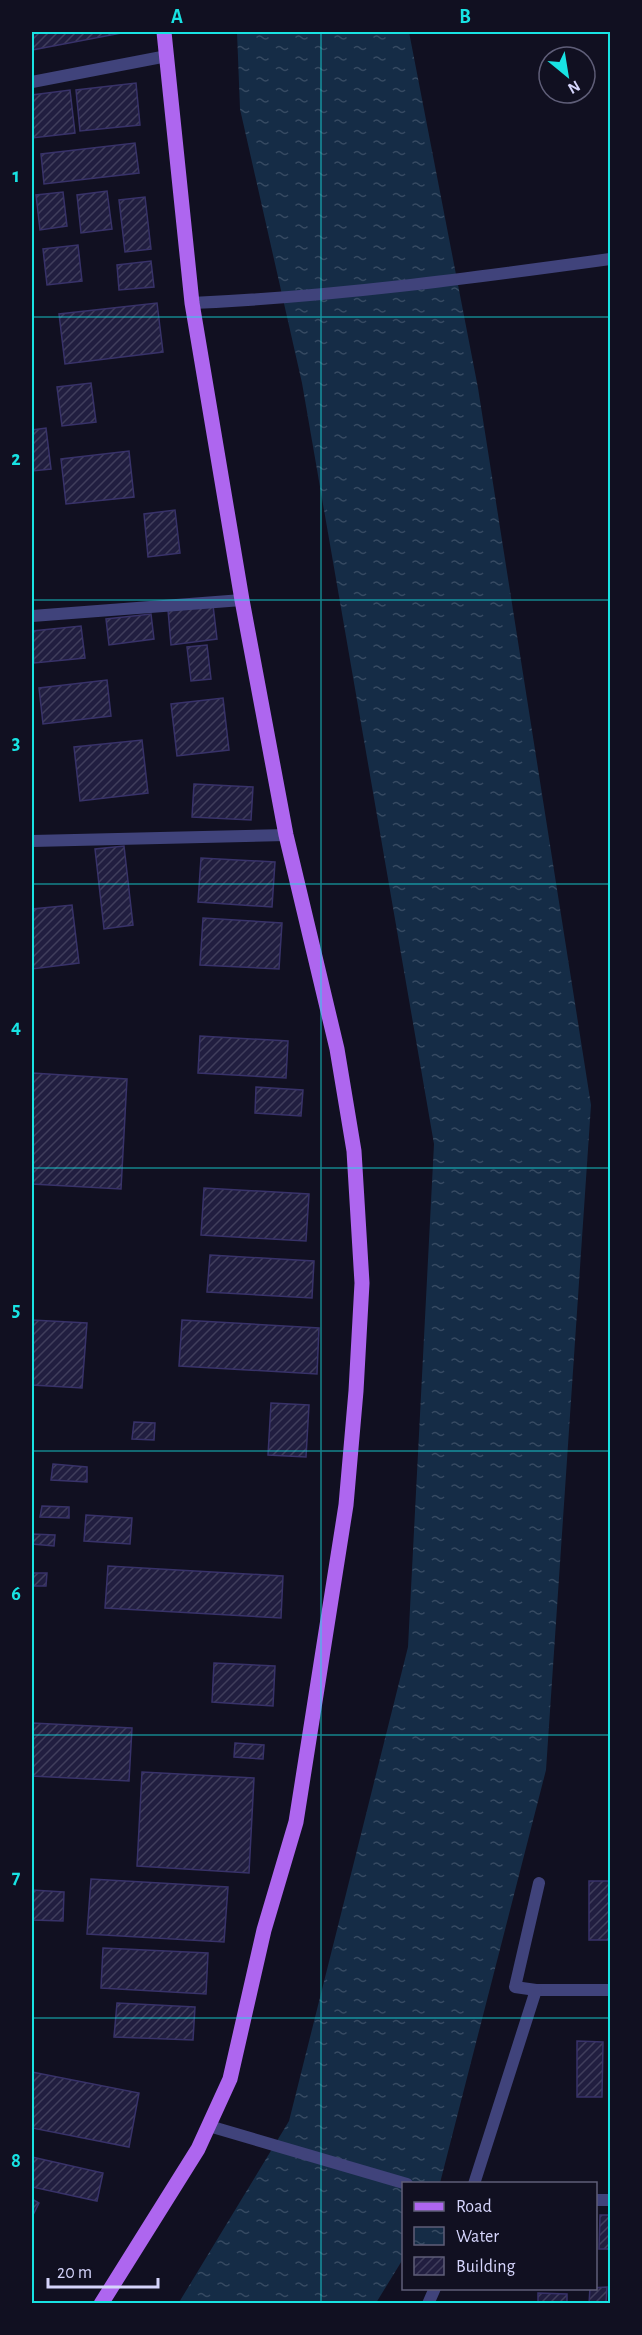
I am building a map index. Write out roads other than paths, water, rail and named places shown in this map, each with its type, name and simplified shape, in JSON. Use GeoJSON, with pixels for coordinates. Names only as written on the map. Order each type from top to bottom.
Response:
{"type":"FeatureCollection","features":[{"type":"Feature","properties":{"kind":"main road"},"geometry":{"type":"LineString","coordinates":[[101,2304],[198,2149],[230,2079],[264,1930],[296,1822],[346,1505],[357,1391],[362,1283],[354,1151],[336,1049],[286,835],[242,600],[192,303],[164,32]]}},
{"type":"Feature","properties":{"kind":"street"},"geometry":{"type":"LineString","coordinates":[[32,82],[167,56]]}},
{"type":"Feature","properties":{"kind":"street"},"geometry":{"type":"LineString","coordinates":[[192,303],[268,300],[487,276],[610,259]]}},
{"type":"Feature","properties":{"kind":"street"},"geometry":{"type":"LineString","coordinates":[[32,616],[242,600]]}},
{"type":"Feature","properties":{"kind":"street"},"geometry":{"type":"LineString","coordinates":[[32,841],[286,835]]}},
{"type":"Feature","properties":{"kind":"street"},"geometry":{"type":"LineString","coordinates":[[539,1883],[515,1987],[536,1990],[610,1990]]}},
{"type":"Feature","properties":{"kind":"street"},"geometry":{"type":"LineString","coordinates":[[475,2182],[536,1990]]}},
{"type":"Feature","properties":{"kind":"street"},"geometry":{"type":"LineString","coordinates":[[209,2126],[402,2182]]}},
{"type":"Feature","properties":{"kind":"street"},"geometry":{"type":"LineString","coordinates":[[428,2304],[435,2290]]}},
{"type":"Feature","properties":{"kind":"water"},"geometry":{"type":"Polygon","coordinates":[[[237,32],[409,32],[478,388],[591,1105],[546,1770],[440,2182],[402,2182],[402,2261],[376,2303],[178,2304],[289,2121],[408,1647],[434,1144],[302,383],[240,109],[237,32]]]}}]}
